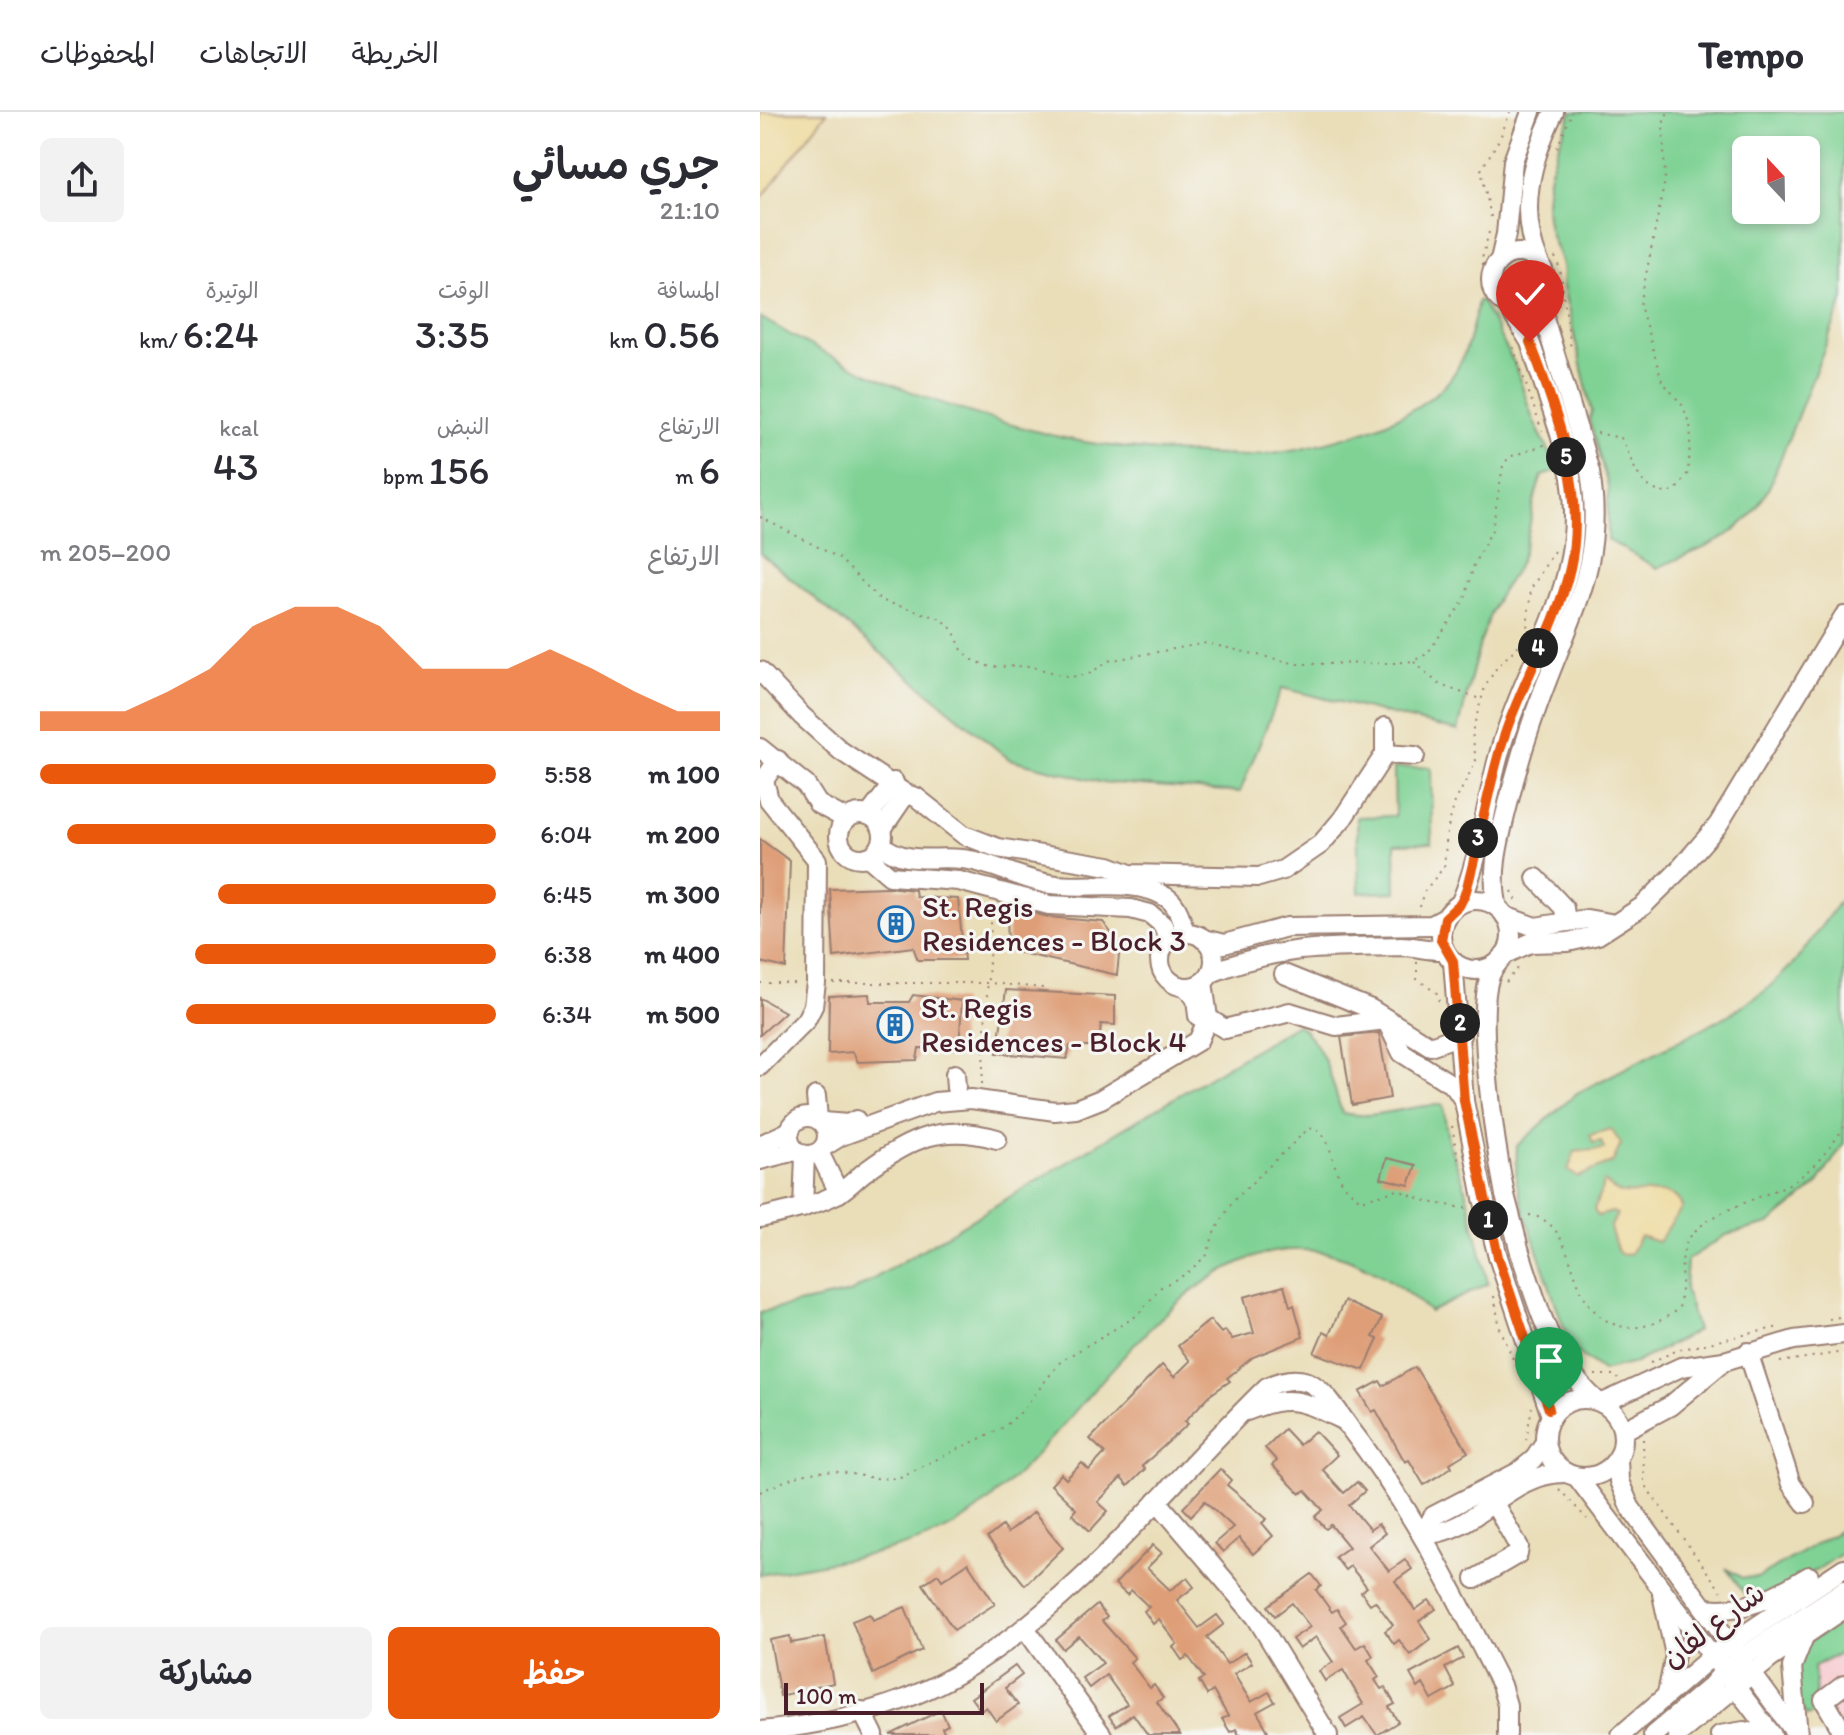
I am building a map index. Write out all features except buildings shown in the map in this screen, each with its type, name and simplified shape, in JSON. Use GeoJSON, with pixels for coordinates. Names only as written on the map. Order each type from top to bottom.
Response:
{"type":"FeatureCollection","features":[{"type":"Feature","properties":{"kind":"street"},"geometry":{"type":"LineString","coordinates":[[1531,112],[1513,161],[1506,234],[1491,284],[1530,342],[1569,436],[1590,472],[1595,509],[1591,565],[1581,601],[1541,696],[1512,789],[1495,862],[1502,912],[1511,936],[1490,976],[1486,1021],[1493,1134],[1520,1252],[1558,1356],[1573,1380],[1631,1433]]}},
{"type":"Feature","properties":{"kind":"street"},"geometry":{"type":"LineString","coordinates":[[1554,112],[1538,146],[1528,193],[1531,238],[1544,256],[1545,278],[1541,295],[1569,436],[1575,532],[1570,568],[1503,739],[1460,904],[1432,925],[1287,927],[1224,944],[1186,938],[1161,957],[1161,966],[1170,981],[1200,981],[1253,956],[1294,948],[1405,946],[1448,956],[1471,969],[1492,966],[1530,943],[1568,942],[1598,935],[1610,923],[1643,906],[1718,825],[1844,616]]}},
{"type":"Feature","properties":{"kind":"street"},"geometry":{"type":"LineString","coordinates":[[1500,260],[1524,253],[1544,256]]}},
{"type":"Feature","properties":{"kind":"street"},"geometry":{"type":"LineString","coordinates":[[1507,305],[1522,307],[1541,295]]}},
{"type":"Feature","properties":{"kind":"street"},"geometry":{"type":"LineString","coordinates":[[760,671],[802,716],[841,751],[916,797],[964,835],[998,848],[1109,866],[1130,874],[1259,877],[1283,870],[1321,844],[1343,818],[1385,754],[1385,727]]}},
{"type":"Feature","properties":{"kind":"street"},"geometry":{"type":"LineString","coordinates":[[760,748],[806,785],[818,804],[846,819]]}},
{"type":"Feature","properties":{"kind":"street"},"geometry":{"type":"LineString","coordinates":[[1385,754],[1415,756]]}},
{"type":"Feature","properties":{"kind":"street"},"geometry":{"type":"LineString","coordinates":[[760,1066],[806,1020],[813,1006],[816,983],[817,860],[769,800],[764,780],[778,760]]}},
{"type":"Feature","properties":{"kind":"street"},"geometry":{"type":"LineString","coordinates":[[840,844],[848,854],[875,836],[900,788]]}},
{"type":"Feature","properties":{"kind":"street"},"geometry":{"type":"LineString","coordinates":[[831,861],[840,844],[839,831],[846,819],[857,814],[894,855],[913,860],[966,859],[1024,880],[1055,885],[1147,890],[1167,897],[1177,908],[1186,938]]}},
{"type":"Feature","properties":{"kind":"street"},"geometry":{"type":"LineString","coordinates":[[760,1145],[808,1123],[848,1124],[956,1081],[982,1089],[1058,1101],[1084,1095],[1129,1066],[1183,1041],[1198,1016],[1196,999],[1212,951],[1140,911],[1049,905],[959,881],[890,876],[875,836]]}},
{"type":"Feature","properties":{"kind":"street"},"geometry":{"type":"LineString","coordinates":[[1536,878],[1564,908],[1566,922]]}},
{"type":"Feature","properties":{"kind":"street"},"geometry":{"type":"LineString","coordinates":[[1460,904],[1485,901],[1535,927],[1587,919],[1610,923]]}},
{"type":"Feature","properties":{"kind":"street"},"geometry":{"type":"LineString","coordinates":[[1424,1534],[1446,1533],[1533,1460],[1545,1442],[1551,1416],[1479,1204],[1464,1101],[1461,1035],[1441,929],[1445,918]]}},
{"type":"Feature","properties":{"kind":"street"},"geometry":{"type":"LineString","coordinates":[[1284,974],[1371,1009],[1430,1046],[1461,1035]]}},
{"type":"Feature","properties":{"kind":"street"},"geometry":{"type":"LineString","coordinates":[[760,1160],[811,1151],[841,1136],[935,1102],[971,1099],[1033,1110],[1076,1109],[1101,1099],[1198,1041],[1208,1018],[1200,981]]}},
{"type":"Feature","properties":{"kind":"street"},"geometry":{"type":"LineString","coordinates":[[1208,1018],[1225,1029],[1290,1012],[1336,1026],[1386,1020]]}},
{"type":"Feature","properties":{"kind":"street"},"geometry":{"type":"LineString","coordinates":[[1386,1020],[1402,1053],[1454,1086],[1464,1101]]}},
{"type":"Feature","properties":{"kind":"street"},"geometry":{"type":"LineString","coordinates":[[803,1208],[811,1151],[808,1123],[812,1096]]}},
{"type":"Feature","properties":{"kind":"street"},"geometry":{"type":"LineString","coordinates":[[808,1123],[827,1132],[811,1151]]}},
{"type":"Feature","properties":{"kind":"street"},"geometry":{"type":"LineString","coordinates":[[760,1218],[803,1208],[839,1193],[866,1170],[916,1139],[944,1131],[969,1130],[997,1139]]}},
{"type":"Feature","properties":{"kind":"street"},"geometry":{"type":"LineString","coordinates":[[811,1151],[839,1193]]}},
{"type":"Feature","properties":{"kind":"street"},"geometry":{"type":"LineString","coordinates":[[1551,1416],[1570,1400],[1599,1401],[1650,1372],[1751,1360],[1794,1340],[1844,1334]]}},
{"type":"Feature","properties":{"kind":"street"},"geometry":{"type":"LineString","coordinates":[[1751,1360],[1791,1484],[1805,1503]]}},
{"type":"Feature","properties":{"kind":"street"},"geometry":{"type":"LineString","coordinates":[[1490,1496],[1543,1473],[1601,1474],[1618,1458],[1631,1433],[1670,1406],[1724,1361]]}},
{"type":"Feature","properties":{"kind":"street"},"geometry":{"type":"LineString","coordinates":[[1650,1372],[1670,1406]]}},
{"type":"Feature","properties":{"kind":"street"},"geometry":{"type":"LineString","coordinates":[[760,1731],[800,1727],[862,1711],[916,1695],[941,1682],[1025,1628],[1157,1501],[1239,1414],[1267,1402],[1292,1399],[1345,1421],[1424,1534],[1501,1685],[1507,1705],[1507,1735]]}},
{"type":"Feature","properties":{"kind":"street"},"geometry":{"type":"LineString","coordinates":[[1545,1442],[1548,1455],[1572,1475],[1772,1735]]}},
{"type":"Feature","properties":{"kind":"street"},"geometry":{"type":"LineString","coordinates":[[1618,1458],[1619,1481],[1630,1507],[1797,1735]]}},
{"type":"Feature","properties":{"kind":"street"},"geometry":{"type":"LineString","coordinates":[[1475,1579],[1518,1554],[1519,1547],[1490,1496]]}},
{"type":"Feature","properties":{"kind":"street"},"geometry":{"type":"LineString","coordinates":[[1157,1501],[1256,1617],[1328,1735]]}},
{"type":"Feature","properties":{"kind":"street"},"geometry":{"type":"LineString","coordinates":[[1704,1608],[1731,1610],[1755,1605],[1844,1559]]}},
{"type":"Feature","properties":{"kind":"street","name":"شارع لفان"},"geometry":{"type":"LineString","coordinates":[[1621,1735],[1712,1656],[1844,1568]]}},
{"type":"Feature","properties":{"kind":"street"},"geometry":{"type":"LineString","coordinates":[[1660,1587],[1675,1655],[1666,1694]]}},
{"type":"Feature","properties":{"kind":"street"},"geometry":{"type":"LineString","coordinates":[[1746,1666],[1844,1590]]}},
{"type":"Feature","properties":{"kind":"street","name":"شارع لفان"},"geometry":{"type":"LineString","coordinates":[[1677,1735],[1746,1666],[1844,1609]]}},
{"type":"Feature","properties":{"kind":"street"},"geometry":{"type":"LineString","coordinates":[[1025,1628],[1102,1735]]}},
{"type":"Feature","properties":{"kind":"street"},"geometry":{"type":"LineString","coordinates":[[1797,1735],[1792,1667],[1807,1632]]}},
{"type":"Feature","properties":{"kind":"street"},"geometry":{"type":"LineString","coordinates":[[1730,1643],[1730,1680]]}},
{"type":"Feature","properties":{"kind":"street"},"geometry":{"type":"LineString","coordinates":[[1653,1735],[1730,1680]]}},
{"type":"Feature","properties":{"kind":"street"},"geometry":{"type":"LineString","coordinates":[[1844,1685],[1824,1700],[1844,1734]]}},
{"type":"Feature","properties":{"kind":"street"},"geometry":{"type":"LineString","coordinates":[[862,1711],[874,1735]]}},
{"type":"Feature","properties":{"kind":"street"},"geometry":{"type":"LineString","coordinates":[[1720,1735],[1744,1731],[1763,1735]]}},
{"type":"Feature","properties":{"kind":"path"},"geometry":{"type":"LineString","coordinates":[[1553,156],[1572,112]]}},
{"type":"Feature","properties":{"kind":"path"},"geometry":{"type":"LineString","coordinates":[[760,517],[839,558],[880,600],[942,619],[953,630],[962,650],[973,660],[990,667],[1029,666],[1070,677],[1089,674],[1108,661],[1206,643],[1297,664],[1413,661],[1427,654],[1465,599],[1474,564],[1492,530],[1503,466],[1509,457],[1569,436],[1603,431],[1621,438],[1638,478],[1657,492],[1676,490],[1688,473],[1691,429],[1688,417],[1662,381],[1640,305],[1665,180],[1663,124],[1668,112]]}},
{"type":"Feature","properties":{"kind":"path"},"geometry":{"type":"LineString","coordinates":[[1544,256],[1560,269],[1572,353]]}},
{"type":"Feature","properties":{"kind":"path"},"geometry":{"type":"LineString","coordinates":[[1419,912],[1423,893],[1444,867],[1447,831],[1455,802],[1476,761],[1472,732],[1481,699],[1497,667],[1526,638],[1531,589],[1558,542]]}},
{"type":"Feature","properties":{"kind":"path"},"geometry":{"type":"LineString","coordinates":[[1413,661],[1440,685],[1481,699]]}},
{"type":"Feature","properties":{"kind":"path"},"geometry":{"type":"LineString","coordinates":[[982,1089],[990,983],[992,890]]}},
{"type":"Feature","properties":{"kind":"path"},"geometry":{"type":"LineString","coordinates":[[1504,986],[1524,962]]}},
{"type":"Feature","properties":{"kind":"path"},"geometry":{"type":"LineString","coordinates":[[760,983],[990,983],[1044,988]]}},
{"type":"Feature","properties":{"kind":"path"},"geometry":{"type":"LineString","coordinates":[[1520,1214],[1535,1216],[1552,1230],[1569,1253],[1584,1298],[1599,1316],[1621,1329],[1636,1330],[1669,1317],[1679,1308],[1685,1244],[1695,1230],[1710,1218],[1742,1207],[1802,1175],[1812,1168],[1844,1127]]}},
{"type":"Feature","properties":{"kind":"path"},"geometry":{"type":"LineString","coordinates":[[760,1492],[805,1473],[837,1472],[885,1480],[900,1477],[1004,1427],[1020,1413],[1061,1361],[1138,1315],[1161,1287],[1186,1274],[1207,1255],[1214,1233],[1233,1201],[1308,1129],[1316,1128],[1323,1134],[1340,1182],[1361,1200],[1398,1190],[1428,1202],[1479,1204]]}},
{"type":"Feature","properties":{"kind":"path"},"geometry":{"type":"LineString","coordinates":[[1494,1288],[1500,1328],[1523,1378]]}},
{"type":"Feature","properties":{"kind":"path"},"geometry":{"type":"LineString","coordinates":[[1828,1319],[1844,1316]]}},
{"type":"Feature","properties":{"kind":"path"},"geometry":{"type":"LineString","coordinates":[[1650,1372],[1678,1350],[1782,1326]]}},
{"type":"Feature","properties":{"kind":"path"},"geometry":{"type":"LineString","coordinates":[[1751,1360],[1844,1352]]}},
{"type":"Feature","properties":{"kind":"path"},"geometry":{"type":"LineString","coordinates":[[1592,1373],[1597,1377],[1615,1375],[1618,1384]]}},
{"type":"Feature","properties":{"kind":"path"},"geometry":{"type":"LineString","coordinates":[[1524,1450],[1532,1397]]}},
{"type":"Feature","properties":{"kind":"path"},"geometry":{"type":"LineString","coordinates":[[1649,1429],[1643,1439],[1644,1484],[1724,1596]]}},
{"type":"Feature","properties":{"kind":"path"},"geometry":{"type":"LineString","coordinates":[[1631,1433],[1643,1439]]}},
{"type":"Feature","properties":{"kind":"shaded area"},"geometry":{"type":"Polygon","coordinates":[[[1844,1652],[1844,1735],[1834,1735],[1817,1713],[1814,1666],[1844,1652]]]}},
{"type":"Feature","properties":{"kind":"green space"},"geometry":{"type":"Polygon","coordinates":[[[1572,112],[1844,112],[1844,299],[1770,485],[1749,518],[1736,529],[1708,546],[1657,568],[1608,540],[1608,486],[1589,420],[1592,412],[1562,283],[1562,267],[1549,229],[1546,199],[1555,154],[1572,112]]]}},
{"type":"Feature","properties":{"kind":"green space"},"geometry":{"type":"Polygon","coordinates":[[[1481,300],[1514,363],[1534,422],[1559,470],[1542,476],[1521,559],[1496,601],[1484,633],[1458,731],[1282,688],[1240,792],[1099,782],[1009,759],[760,553],[760,317],[830,355],[903,388],[1016,426],[1101,445],[1244,456],[1350,436],[1403,415],[1425,401],[1444,386],[1458,368],[1478,301],[1481,300]]]}},
{"type":"Feature","properties":{"kind":"green space"},"geometry":{"type":"Polygon","coordinates":[[[1431,767],[1432,843],[1395,844],[1396,892],[1359,893],[1357,817],[1395,816],[1394,768],[1431,767]]]}},
{"type":"Feature","properties":{"kind":"green space"},"geometry":{"type":"Polygon","coordinates":[[[1844,895],[1844,1143],[1817,1185],[1769,1224],[1726,1235],[1687,1260],[1685,1289],[1697,1331],[1635,1363],[1602,1371],[1577,1352],[1564,1328],[1516,1180],[1517,1146],[1577,1093],[1727,1016],[1765,991],[1795,962],[1844,895]]]}},
{"type":"Feature","properties":{"kind":"green space"},"geometry":{"type":"Polygon","coordinates":[[[1297,1024],[1321,1053],[1342,1113],[1367,1115],[1443,1105],[1448,1141],[1465,1187],[1488,1284],[1430,1312],[1357,1263],[1291,1250],[1231,1267],[1176,1304],[1124,1356],[1022,1470],[969,1516],[948,1529],[897,1548],[760,1575],[760,1312],[850,1293],[1297,1024]]]}},
{"type":"Feature","properties":{"kind":"green space"},"geometry":{"type":"Polygon","coordinates":[[[1844,1528],[1844,1552],[1756,1610],[1726,1568],[1742,1578],[1759,1577],[1844,1528]]]}},
{"type":"Feature","properties":{"kind":"green space"},"geometry":{"type":"Polygon","coordinates":[[[1844,1619],[1844,1652],[1814,1666],[1817,1713],[1807,1716],[1789,1692],[1788,1656],[1844,1619]]]}},
{"type":"Feature","properties":{"kind":"sand"},"geometry":{"type":"Polygon","coordinates":[[[760,112],[827,112],[760,200],[760,112]]]}},
{"type":"Feature","properties":{"kind":"sand"},"geometry":{"type":"Polygon","coordinates":[[[1611,1129],[1621,1144],[1613,1162],[1578,1177],[1568,1171],[1574,1152],[1604,1149],[1601,1141],[1593,1143],[1590,1135],[1611,1129]]]}},
{"type":"Feature","properties":{"kind":"sand"},"geometry":{"type":"Polygon","coordinates":[[[1604,1182],[1621,1193],[1666,1193],[1679,1201],[1682,1208],[1658,1242],[1640,1236],[1630,1254],[1623,1255],[1618,1252],[1610,1228],[1617,1214],[1612,1212],[1598,1216],[1594,1210],[1604,1182]]]}},
{"type":"Feature","properties":{"kind":"place","name":"St. Regis Residences - Block 3"},"geometry":{"type":"Point","coordinates":[896,924]}},
{"type":"Feature","properties":{"kind":"place","name":"St. Regis Residences - Block 4"},"geometry":{"type":"Point","coordinates":[895,1025]}},
{"type":"Feature","properties":{"kind":"route"},"geometry":{"type":"LineString","coordinates":[[1530,342],[1571,477],[1575,514],[1573,550],[1559,603],[1503,739],[1465,894],[1460,904],[1445,918],[1441,940],[1453,961],[1460,1015],[1464,1101],[1483,1198],[1498,1257],[1549,1409]]}}]}
